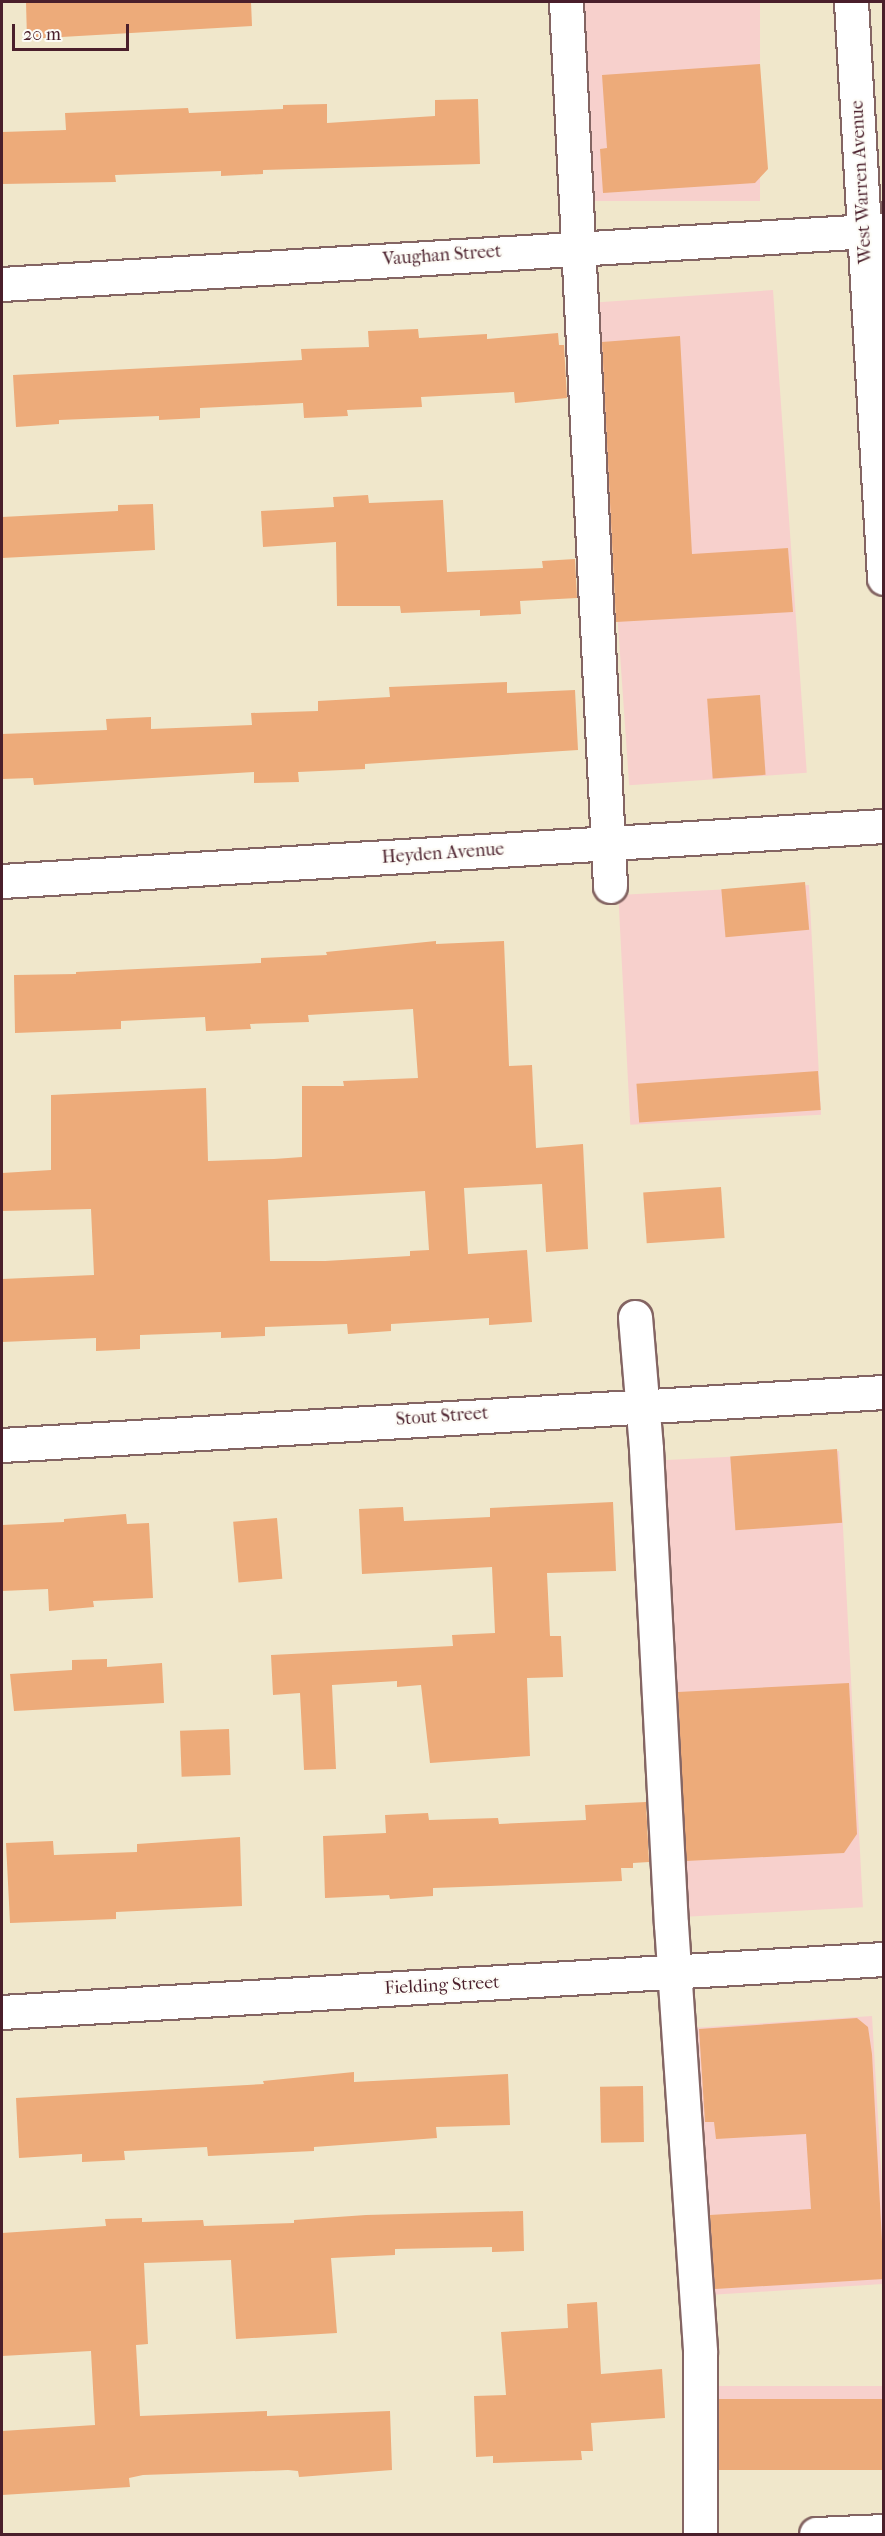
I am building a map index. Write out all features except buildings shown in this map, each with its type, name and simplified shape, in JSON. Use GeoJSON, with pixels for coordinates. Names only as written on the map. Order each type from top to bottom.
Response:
{"type":"FeatureCollection","features":[{"type":"Feature","properties":{"kind":"street"},"geometry":{"type":"LineString","coordinates":[[566,2],[610,843],[610,886]]}},
{"type":"Feature","properties":{"kind":"street","name":"West Warren Avenue"},"geometry":{"type":"LineString","coordinates":[[851,2],[874,231],[884,578]]}},
{"type":"Feature","properties":{"kind":"street","name":"Vaughan Street"},"geometry":{"type":"LineString","coordinates":[[2,284],[874,231]]}},
{"type":"Feature","properties":{"kind":"street","name":"Heyden Avenue"},"geometry":{"type":"LineString","coordinates":[[2,881],[884,826]]}},
{"type":"Feature","properties":{"kind":"street"},"geometry":{"type":"LineString","coordinates":[[635,1317],[643,1405],[670,1912],[676,1972],[700,2352],[700,2535]]}},
{"type":"Feature","properties":{"kind":"street","name":"Stout Street"},"geometry":{"type":"LineString","coordinates":[[2,1445],[884,1392]]}},
{"type":"Feature","properties":{"kind":"street","name":"Fielding Street"},"geometry":{"type":"LineString","coordinates":[[2,2013],[884,1959]]}},
{"type":"Feature","properties":{"kind":"street"},"geometry":{"type":"LineString","coordinates":[[816,2535],[884,2531]]}},
{"type":"Feature","properties":{"kind":"shaded area"},"geometry":{"type":"Polygon","coordinates":[[[580,2],[760,2],[760,201],[580,201],[580,2]]]}},
{"type":"Feature","properties":{"kind":"shaded area"},"geometry":{"type":"Polygon","coordinates":[[[773,290],[807,773],[629,785],[595,302],[773,290]]]}},
{"type":"Feature","properties":{"kind":"shaded area"},"geometry":{"type":"Polygon","coordinates":[[[809,885],[821,1115],[630,1125],[618,895],[809,885]]]}},
{"type":"Feature","properties":{"kind":"shaded area"},"geometry":{"type":"Polygon","coordinates":[[[839,1451],[863,1907],[686,1917],[662,1460],[839,1451]]]}},
{"type":"Feature","properties":{"kind":"shaded area"},"geometry":{"type":"Polygon","coordinates":[[[872,2016],[883,2202],[883,2284],[709,2295],[691,2028],[872,2016]]]}},
{"type":"Feature","properties":{"kind":"shaded area"},"geometry":{"type":"Polygon","coordinates":[[[708,2386],[883,2386],[883,2470],[708,2470],[708,2386]]]}}]}
